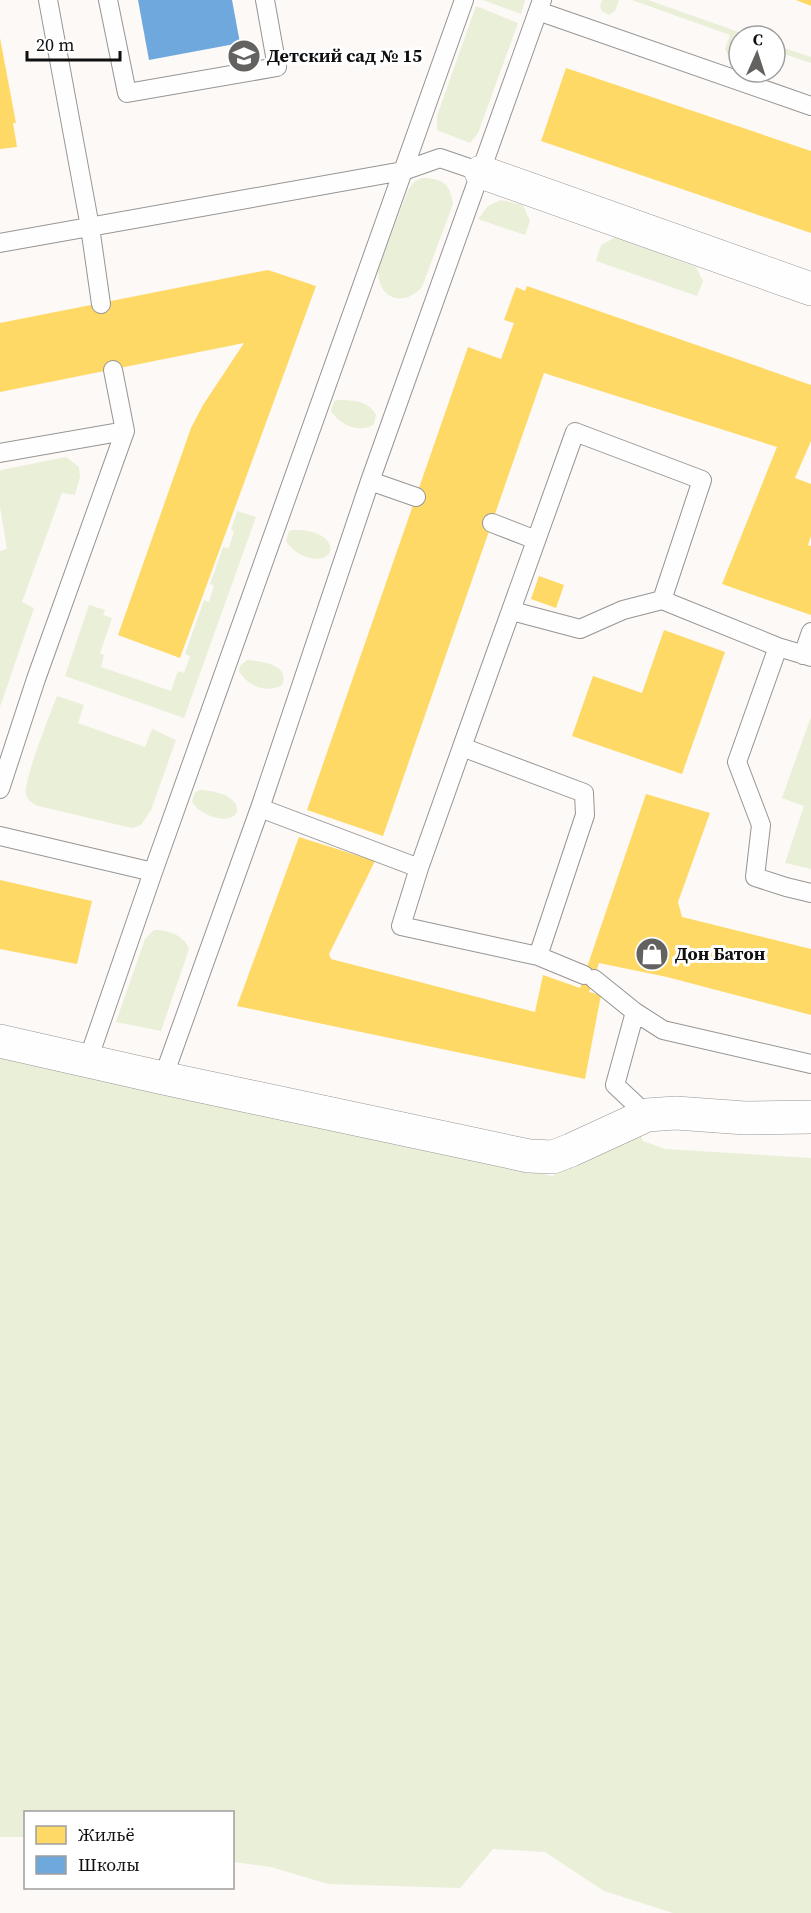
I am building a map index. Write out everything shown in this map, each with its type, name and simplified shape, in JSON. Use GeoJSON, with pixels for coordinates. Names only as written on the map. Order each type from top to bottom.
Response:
{"type":"FeatureCollection","features":[{"type":"Feature","properties":{"kind":"street"},"geometry":{"type":"LineString","coordinates":[[481,172],[811,289]]}},
{"type":"Feature","properties":{"kind":"street"},"geometry":{"type":"LineString","coordinates":[[0,1041],[530,1156],[553,1157],[647,1115],[676,1113],[745,1118],[811,1117]]}},
{"type":"Feature","properties":{"kind":"lane"},"geometry":{"type":"LineString","coordinates":[[48,0],[90,227],[101,304]]}},
{"type":"Feature","properties":{"kind":"lane"},"geometry":{"type":"LineString","coordinates":[[108,0],[127,93],[277,67],[265,0]]}},
{"type":"Feature","properties":{"kind":"lane"},"geometry":{"type":"LineString","coordinates":[[88,1060],[464,0]]}},
{"type":"Feature","properties":{"kind":"lane"},"geometry":{"type":"LineString","coordinates":[[163,1078],[260,808],[370,481],[540,5],[811,106]]}},
{"type":"Feature","properties":{"kind":"lane"},"geometry":{"type":"LineString","coordinates":[[0,243],[403,171],[440,158],[481,172]]}},
{"type":"Feature","properties":{"kind":"lane"},"geometry":{"type":"LineString","coordinates":[[0,789],[36,679],[125,431],[113,370]]}},
{"type":"Feature","properties":{"kind":"lane"},"geometry":{"type":"LineString","coordinates":[[0,453],[125,431]]}},
{"type":"Feature","properties":{"kind":"lane"},"geometry":{"type":"LineString","coordinates":[[662,600],[702,480],[575,432],[419,868],[401,926],[538,956],[589,977],[663,1030],[811,1064]]}},
{"type":"Feature","properties":{"kind":"lane"},"geometry":{"type":"LineString","coordinates":[[370,481],[416,497]]}},
{"type":"Feature","properties":{"kind":"lane"},"geometry":{"type":"LineString","coordinates":[[492,524],[536,540]]}},
{"type":"Feature","properties":{"kind":"lane"},"geometry":{"type":"LineString","coordinates":[[512,611],[580,629],[623,610],[662,600],[807,656],[811,632]]}},
{"type":"Feature","properties":{"kind":"lane"},"geometry":{"type":"LineString","coordinates":[[778,646],[737,762],[761,825],[755,877],[811,893]]}},
{"type":"Feature","properties":{"kind":"lane"},"geometry":{"type":"LineString","coordinates":[[462,747],[584,793],[585,814],[538,956]]}},
{"type":"Feature","properties":{"kind":"lane"},"geometry":{"type":"LineString","coordinates":[[260,808],[419,868]]}},
{"type":"Feature","properties":{"kind":"lane"},"geometry":{"type":"LineString","coordinates":[[0,836],[153,872]]}},
{"type":"Feature","properties":{"kind":"lane"},"geometry":{"type":"LineString","coordinates":[[635,1012],[615,1085],[647,1115]]}},
{"type":"Feature","properties":{"kind":"green space"},"geometry":{"type":"Polygon","coordinates":[[[483,0],[525,0],[521,14],[483,0]]]}},
{"type":"Feature","properties":{"kind":"green space"},"geometry":{"type":"Polygon","coordinates":[[[602,0],[619,0],[615,11],[609,15],[602,11],[600,6],[602,0]]]}},
{"type":"Feature","properties":{"kind":"green space"},"geometry":{"type":"Polygon","coordinates":[[[632,0],[648,0],[727,28],[727,34],[632,0]]]}},
{"type":"Feature","properties":{"kind":"green space"},"geometry":{"type":"Polygon","coordinates":[[[476,6],[518,23],[478,133],[470,143],[437,130],[437,116],[476,6]]]}},
{"type":"Feature","properties":{"kind":"green space"},"geometry":{"type":"Polygon","coordinates":[[[787,49],[811,57],[811,63],[787,55],[787,49]]]}},
{"type":"Feature","properties":{"kind":"green space"},"geometry":{"type":"Polygon","coordinates":[[[422,178],[435,179],[448,187],[453,204],[422,287],[407,297],[393,297],[382,288],[378,270],[408,190],[415,181],[422,178]]]}},
{"type":"Feature","properties":{"kind":"green space"},"geometry":{"type":"Polygon","coordinates":[[[501,200],[523,205],[530,221],[525,235],[478,219],[488,206],[501,200]]]}},
{"type":"Feature","properties":{"kind":"green space"},"geometry":{"type":"Polygon","coordinates":[[[616,237],[696,267],[703,281],[697,296],[596,261],[601,245],[616,237]]]}},
{"type":"Feature","properties":{"kind":"green space"},"geometry":{"type":"Polygon","coordinates":[[[334,401],[365,404],[376,415],[374,424],[357,428],[339,420],[331,411],[334,401]]]}},
{"type":"Feature","properties":{"kind":"green space"},"geometry":{"type":"Polygon","coordinates":[[[66,457],[79,467],[80,477],[75,495],[62,493],[22,602],[34,608],[0,707],[0,551],[7,549],[0,507],[0,472],[66,457]]]}},
{"type":"Feature","properties":{"kind":"green space"},"geometry":{"type":"Polygon","coordinates":[[[237,511],[256,517],[184,718],[65,676],[89,605],[105,610],[103,615],[112,618],[100,653],[104,655],[101,667],[171,691],[178,671],[184,673],[190,656],[185,654],[204,600],[209,602],[214,586],[210,584],[223,547],[229,548],[234,531],[231,530],[237,511]]]}},
{"type":"Feature","properties":{"kind":"green space"},"geometry":{"type":"Polygon","coordinates":[[[289,531],[309,531],[320,535],[328,541],[329,553],[324,558],[316,559],[296,552],[286,541],[289,531]]]}},
{"type":"Feature","properties":{"kind":"green space"},"geometry":{"type":"Polygon","coordinates":[[[247,660],[266,663],[278,668],[284,678],[282,685],[270,689],[258,687],[247,681],[239,671],[240,666],[247,660]]]}},
{"type":"Feature","properties":{"kind":"green space"},"geometry":{"type":"Polygon","coordinates":[[[57,696],[84,705],[78,723],[145,747],[152,729],[176,740],[151,810],[141,825],[132,828],[38,806],[27,798],[26,787],[29,775],[57,696]]]}},
{"type":"Feature","properties":{"kind":"green space"},"geometry":{"type":"Polygon","coordinates":[[[811,717],[811,869],[785,863],[804,806],[782,798],[811,717]]]}},
{"type":"Feature","properties":{"kind":"green space"},"geometry":{"type":"Polygon","coordinates":[[[200,790],[218,793],[229,798],[236,804],[237,810],[234,815],[228,818],[218,818],[200,810],[192,801],[195,792],[200,790]]]}},
{"type":"Feature","properties":{"kind":"green space"},"geometry":{"type":"Polygon","coordinates":[[[154,930],[175,934],[187,944],[189,949],[161,1031],[116,1022],[145,939],[154,930]]]}},
{"type":"Feature","properties":{"kind":"green space"},"geometry":{"type":"Polygon","coordinates":[[[0,1055],[552,1176],[638,1128],[643,1141],[665,1149],[811,1158],[811,1913],[673,1913],[604,1891],[545,1852],[493,1849],[460,1888],[328,1884],[271,1867],[234,1862],[234,1811],[24,1811],[24,1837],[0,1837],[0,1055]]]}},
{"type":"Feature","properties":{"kind":"building: Жильё"},"geometry":{"type":"Polygon","coordinates":[[[796,0],[811,0],[811,6],[796,0]]]}},
{"type":"Feature","properties":{"kind":"building: Жильё"},"geometry":{"type":"Polygon","coordinates":[[[0,38],[16,123],[13,123],[17,147],[0,149],[0,38]]]}},
{"type":"Feature","properties":{"kind":"building: Жильё"},"geometry":{"type":"Polygon","coordinates":[[[566,68],[811,151],[811,233],[541,141],[566,68]]]}},
{"type":"Feature","properties":{"kind":"building: Жильё"},"geometry":{"type":"Polygon","coordinates":[[[268,270],[316,286],[180,658],[118,635],[191,428],[203,405],[244,343],[0,392],[0,323],[268,270]]]}},
{"type":"Feature","properties":{"kind":"building: Жильё"},"geometry":{"type":"Polygon","coordinates":[[[527,286],[811,385],[811,441],[795,478],[811,484],[811,536],[808,545],[811,546],[811,615],[722,584],[777,447],[544,373],[383,836],[307,810],[468,347],[501,359],[514,323],[504,320],[516,287],[525,291],[527,286]]]}},
{"type":"Feature","properties":{"kind":"building: Жильё"},"geometry":{"type":"Polygon","coordinates":[[[539,576],[564,585],[556,608],[531,599],[539,576]]]}},
{"type":"Feature","properties":{"kind":"building: Жильё"},"geometry":{"type":"Polygon","coordinates":[[[664,630],[725,652],[682,774],[572,736],[593,676],[642,693],[664,630]]]}},
{"type":"Feature","properties":{"kind":"building: Жильё"},"geometry":{"type":"Polygon","coordinates":[[[646,794],[710,813],[678,902],[682,917],[811,949],[811,1015],[667,977],[599,963],[589,992],[601,995],[585,1079],[237,1006],[299,837],[375,861],[329,954],[331,959],[535,1012],[543,975],[580,988],[646,794]]]}},
{"type":"Feature","properties":{"kind":"building: Жильё"},"geometry":{"type":"Polygon","coordinates":[[[0,880],[92,901],[77,964],[0,949],[0,880]]]}},
{"type":"Feature","properties":{"kind":"building: Школы"},"geometry":{"type":"Polygon","coordinates":[[[138,0],[232,0],[240,43],[149,60],[138,0]]]}},
{"type":"Feature","properties":{"kind":"place","name":"Детский сад № 15"},"geometry":{"type":"Point","coordinates":[244,56]}},
{"type":"Feature","properties":{"kind":"place","name":"Дон Батон"},"geometry":{"type":"Point","coordinates":[652,954]}}]}
